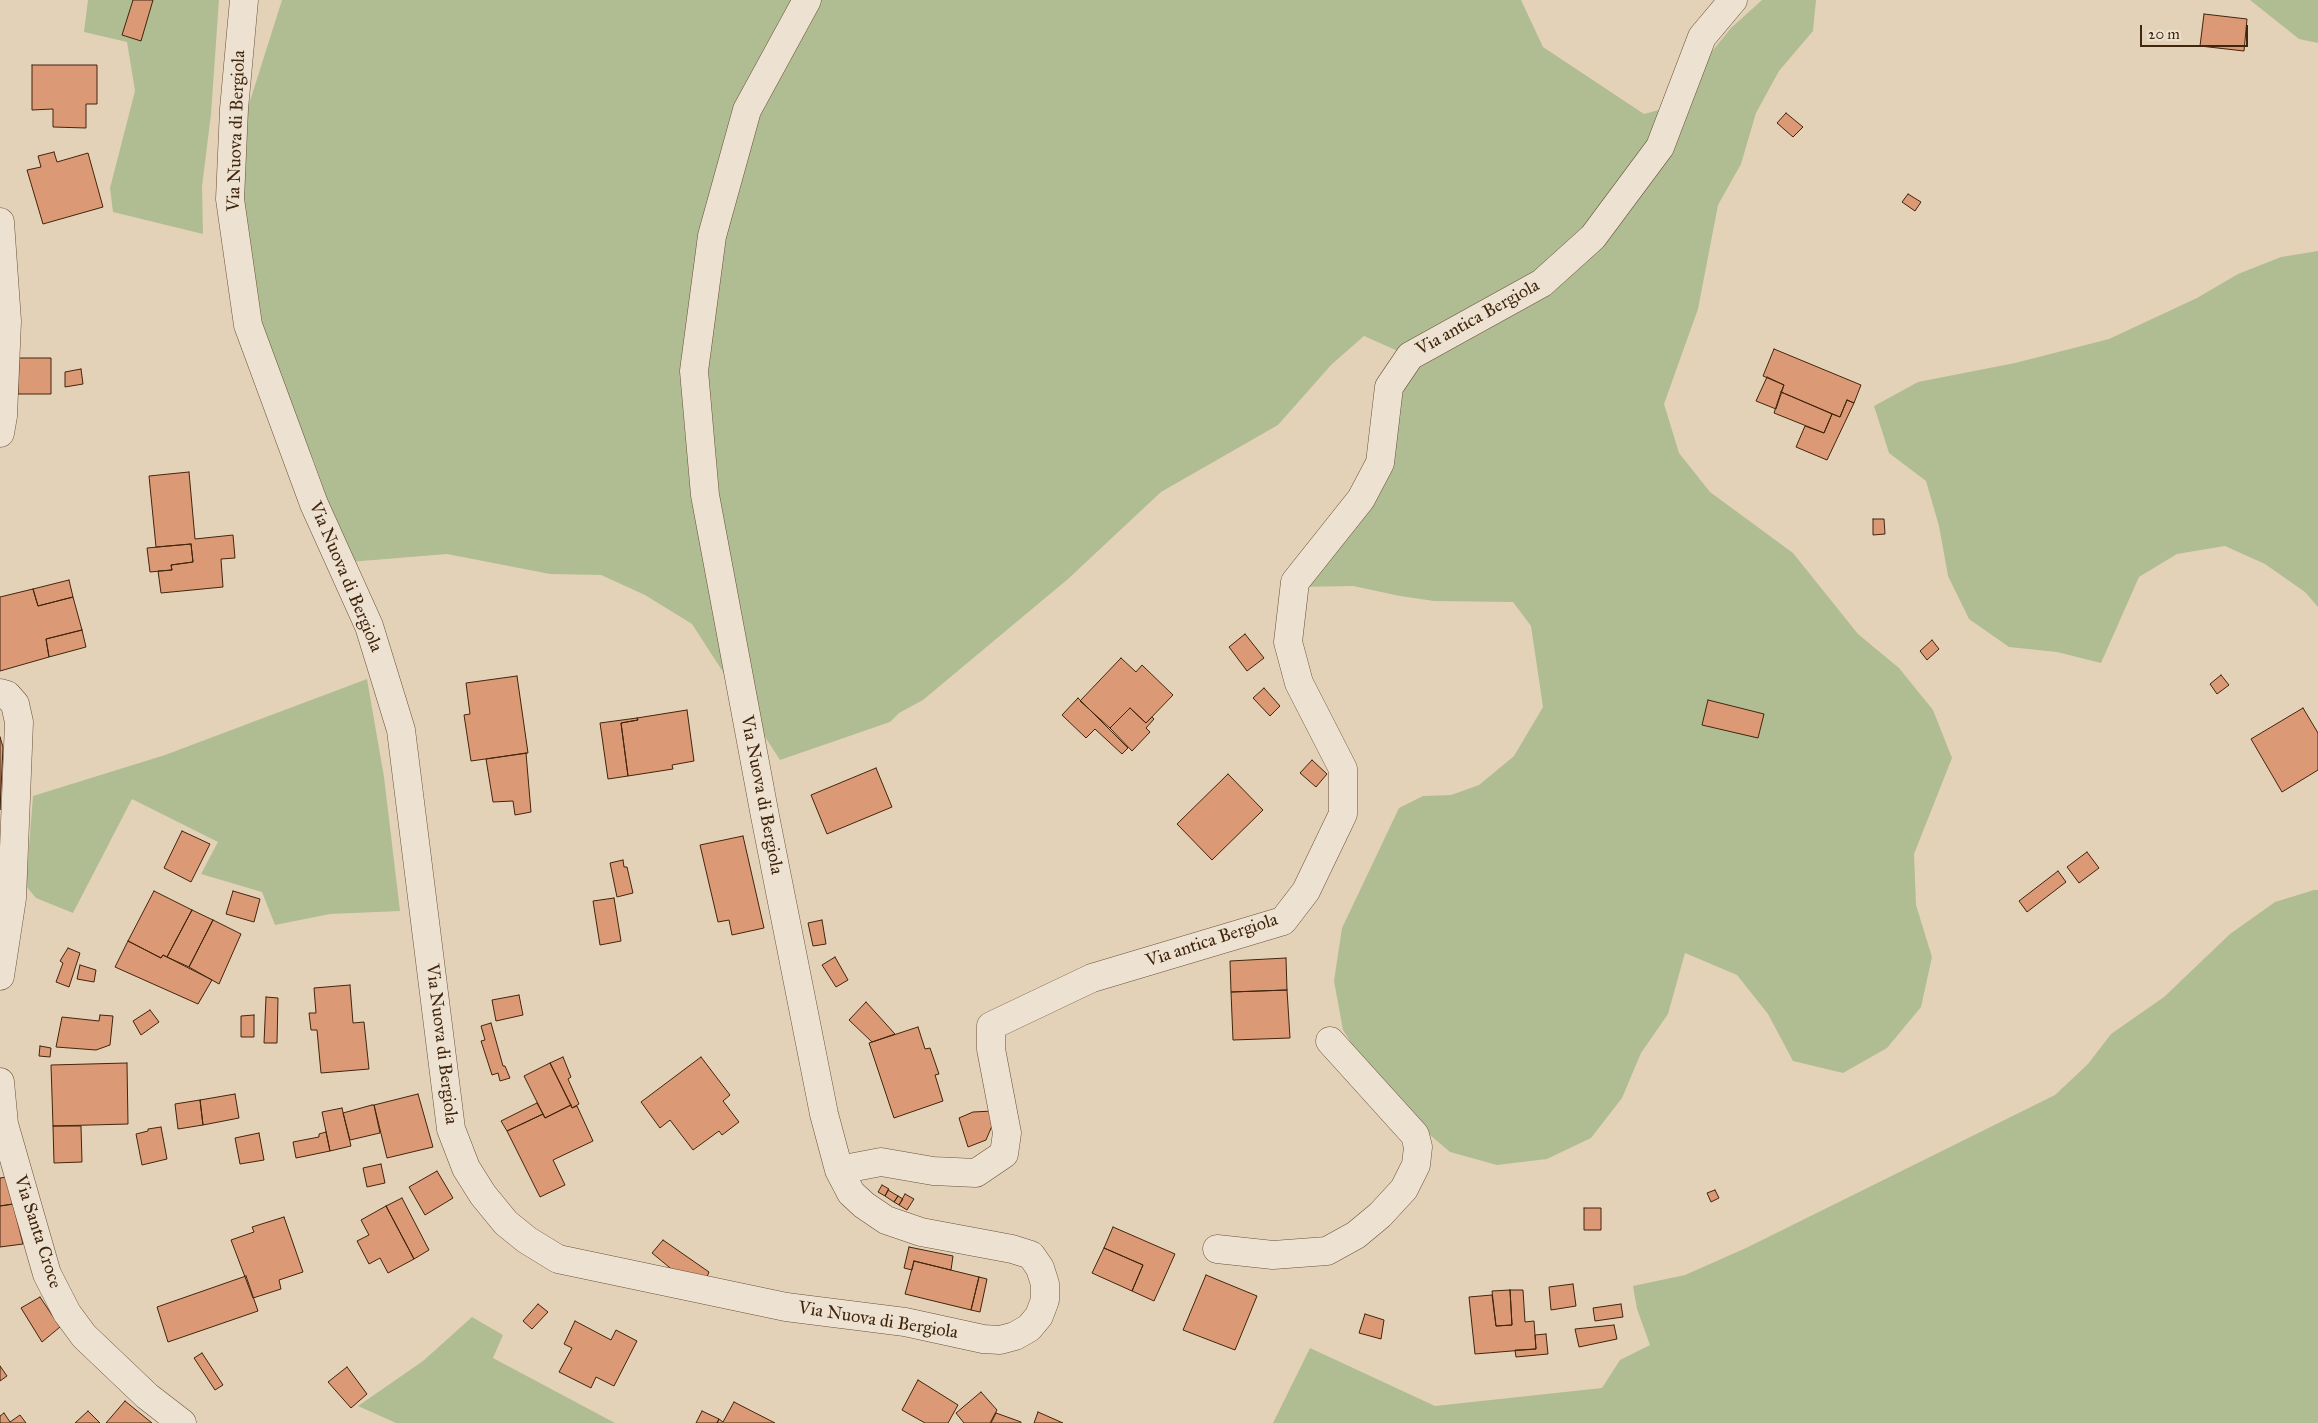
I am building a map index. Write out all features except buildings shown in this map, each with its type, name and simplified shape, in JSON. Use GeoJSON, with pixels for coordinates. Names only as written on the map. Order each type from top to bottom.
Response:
{"type":"FeatureCollection","features":[{"type":"Feature","properties":{"kind":"street","name":"Via Nuova di Bergiola"},"geometry":{"type":"LineString","coordinates":[[244,0],[234,109],[230,199],[248,325],[314,504],[369,626],[401,730],[451,1129],[466,1168],[483,1195],[506,1223],[526,1240],[558,1259],[786,1306],[905,1322],[983,1339],[1000,1340],[1015,1336],[1029,1328],[1040,1316],[1045,1300],[1045,1284],[1040,1268],[1031,1255],[1012,1249],[921,1232],[886,1220],[864,1205],[851,1192],[839,1170],[824,1114],[705,495],[694,371],[712,236],[747,110],[807,0]]}},
{"type":"Feature","properties":{"kind":"street","name":"Via antica Bergiola"},"geometry":{"type":"LineString","coordinates":[[839,1170],[881,1162],[933,1171],[976,1173],[1004,1154],[1007,1134],[991,1049],[991,1026],[1092,978],[1283,921],[1306,891],[1343,814],[1344,770],[1299,682],[1288,642],[1295,582],[1361,499],[1380,463],[1389,387],[1410,356],[1542,284],[1593,236],[1660,147],[1702,37],[1733,0]]}},
{"type":"Feature","properties":{"kind":"street"},"geometry":{"type":"LineString","coordinates":[[0,222],[6,321],[3,416],[0,433]]}},
{"type":"Feature","properties":{"kind":"street"},"geometry":{"type":"LineString","coordinates":[[0,693],[7,695],[15,704],[19,722],[12,898],[0,976]]}},
{"type":"Feature","properties":{"kind":"street"},"geometry":{"type":"LineString","coordinates":[[1217,1249],[1274,1255],[1327,1251],[1356,1235],[1380,1215],[1404,1189],[1416,1164],[1418,1147],[1415,1135],[1330,1041]]}},
{"type":"Feature","properties":{"kind":"street","name":"Via Santa Croce"},"geometry":{"type":"LineString","coordinates":[[0,1082],[4,1124],[47,1274],[66,1313],[84,1336],[147,1396],[182,1423]]}},
{"type":"Feature","properties":{"kind":"green space"},"geometry":{"type":"Polygon","coordinates":[[[88,0],[219,0],[211,114],[202,187],[203,234],[113,212],[110,188],[135,91],[127,42],[84,32],[88,0]]]}},
{"type":"Feature","properties":{"kind":"green space"},"geometry":{"type":"Polygon","coordinates":[[[282,0],[1521,0],[1543,47],[1644,114],[1666,108],[1731,28],[1762,0],[1816,0],[1813,31],[1779,71],[1756,113],[1741,164],[1718,205],[1698,309],[1664,404],[1679,453],[1710,492],[1793,553],[1858,634],[1899,668],[1933,710],[1952,758],[1914,854],[1916,905],[1932,957],[1921,1007],[1887,1048],[1843,1073],[1793,1061],[1768,1014],[1737,975],[1685,953],[1668,1014],[1641,1053],[1622,1098],[1591,1138],[1547,1159],[1497,1165],[1450,1152],[1410,1118],[1371,1074],[1343,1030],[1334,981],[1342,928],[1399,808],[1423,796],[1451,795],[1479,785],[1514,756],[1543,707],[1531,626],[1513,602],[1434,601],[1353,586],[1297,587],[1354,498],[1382,403],[1409,356],[1364,336],[1331,365],[1278,425],[1161,492],[1068,579],[923,700],[899,713],[890,722],[780,760],[692,624],[645,595],[601,575],[550,574],[447,554],[349,562],[314,461],[268,356],[239,251],[237,142],[282,0]]]}},
{"type":"Feature","properties":{"kind":"green space"},"geometry":{"type":"Polygon","coordinates":[[[2250,0],[2318,0],[2318,43],[2299,39],[2250,0]]]}},
{"type":"Feature","properties":{"kind":"green space"},"geometry":{"type":"Polygon","coordinates":[[[2318,251],[2318,607],[2305,592],[2265,564],[2225,546],[2177,554],[2139,577],[2101,663],[2057,652],[2009,647],[1969,619],[1948,576],[1939,526],[1926,481],[1889,453],[1874,406],[1918,382],[2015,363],[2109,339],[2197,298],[2238,274],[2281,257],[2318,251]]]}},
{"type":"Feature","properties":{"kind":"green space"},"geometry":{"type":"Polygon","coordinates":[[[367,679],[384,777],[400,911],[330,914],[275,925],[262,892],[201,874],[218,842],[132,799],[73,913],[36,898],[26,886],[33,796],[165,755],[367,679]]]}},
{"type":"Feature","properties":{"kind":"green space"},"geometry":{"type":"Polygon","coordinates":[[[2318,890],[2318,1423],[1273,1423],[1310,1348],[1435,1406],[1602,1388],[1620,1360],[1650,1345],[1637,1309],[1633,1286],[1685,1275],[1746,1248],[2055,1095],[2088,1064],[2111,1034],[2164,997],[2230,934],[2275,902],[2318,890]]]}},
{"type":"Feature","properties":{"kind":"green space"},"geometry":{"type":"Polygon","coordinates":[[[472,1317],[503,1335],[493,1358],[615,1423],[396,1423],[358,1406],[423,1361],[472,1317]]]}}]}
